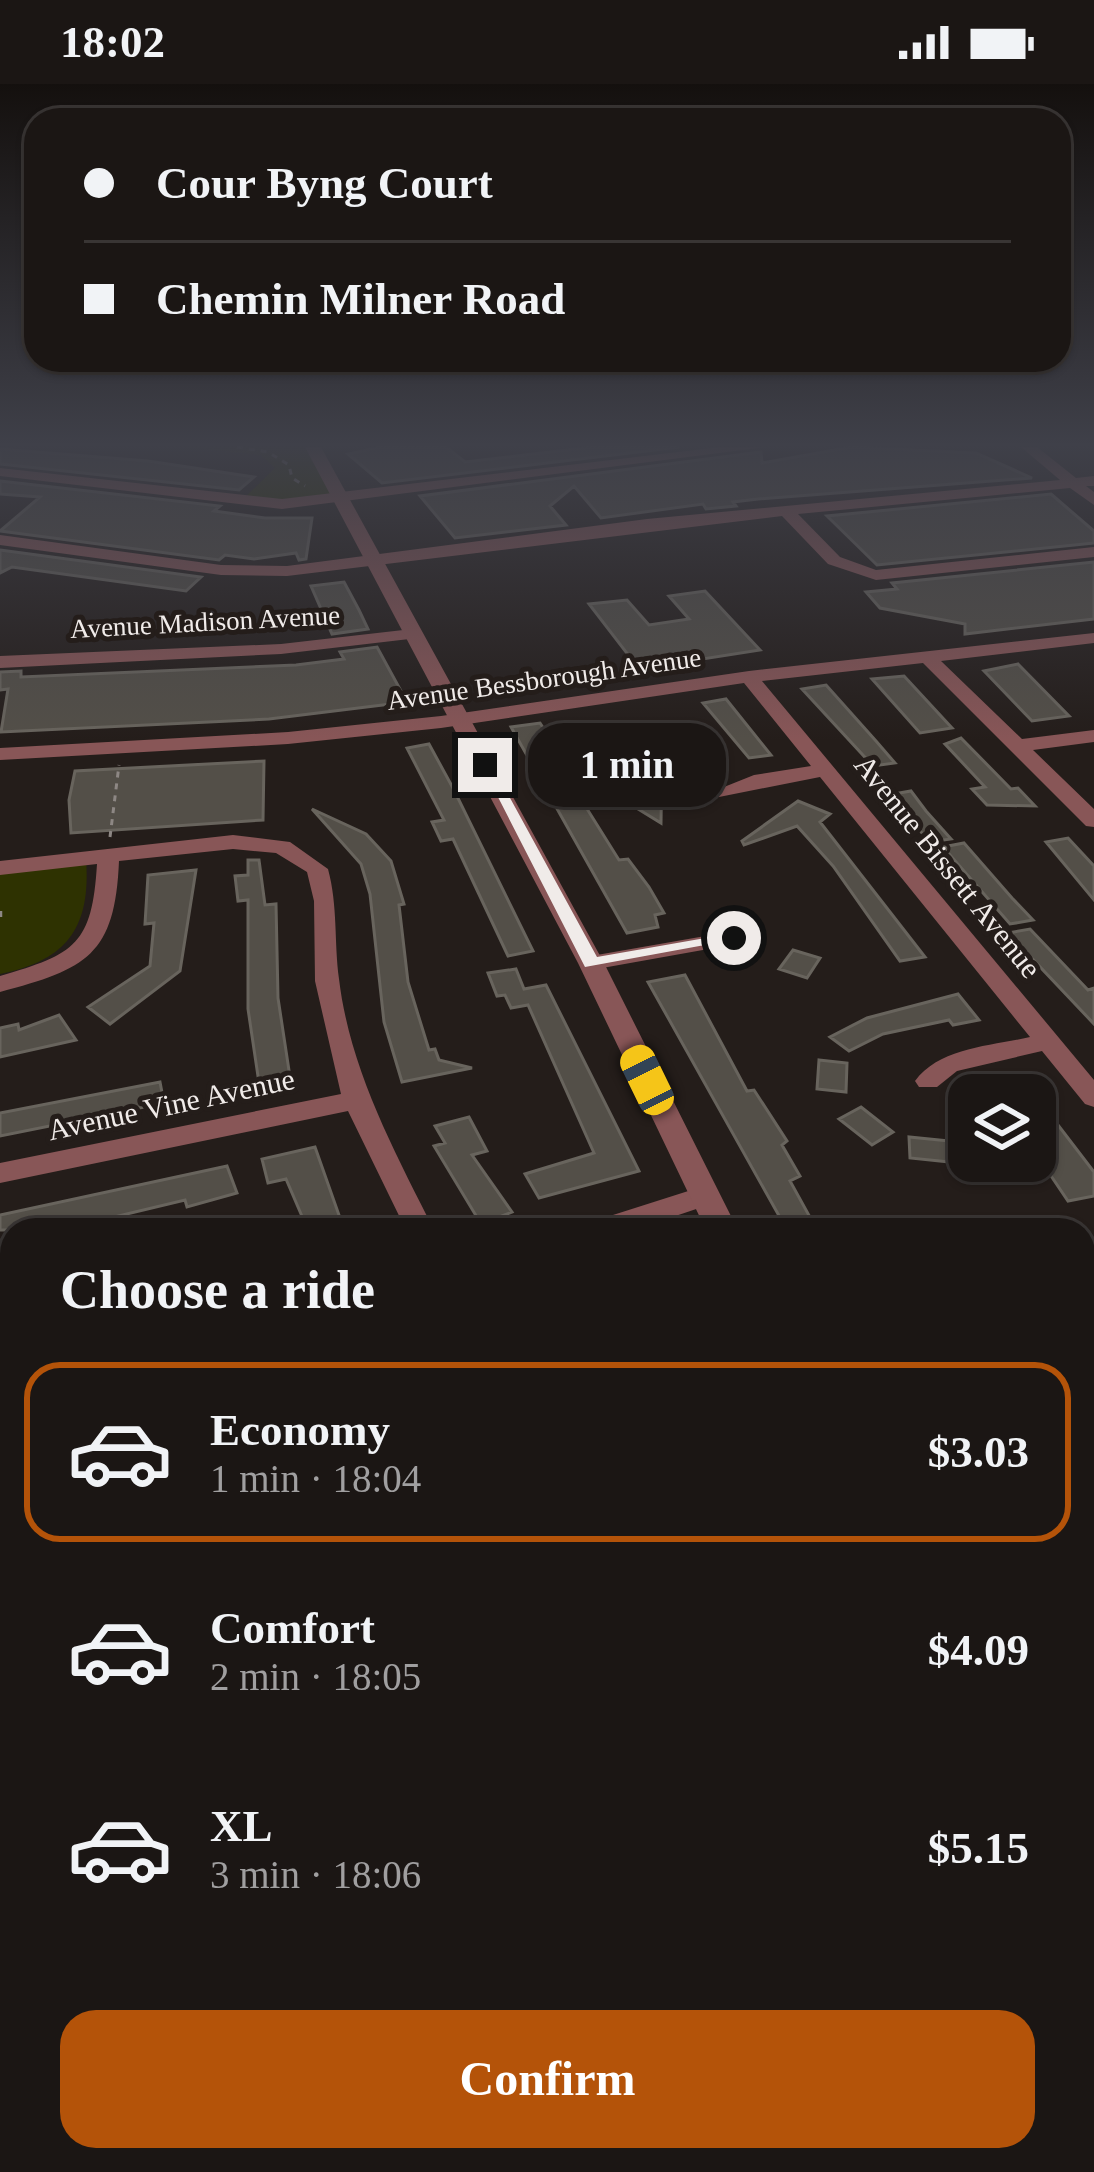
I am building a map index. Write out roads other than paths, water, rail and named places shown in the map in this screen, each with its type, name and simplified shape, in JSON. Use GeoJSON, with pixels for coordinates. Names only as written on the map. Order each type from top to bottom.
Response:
{"type":"FeatureCollection","features":[{"type":"Feature","properties":{"kind":"street"},"geometry":{"type":"LineString","coordinates":[[33,544],[221,570],[287,571],[507,544]]}},
{"type":"Feature","properties":{"kind":"street"},"geometry":{"type":"LineString","coordinates":[[364,544],[591,963],[716,1218]]}},
{"type":"Feature","properties":{"kind":"street"},"geometry":{"type":"LineString","coordinates":[[816,544],[843,569],[877,574],[1094,552]]}},
{"type":"Feature","properties":{"kind":"street","name":"Avenue Madison Avenue"},"geometry":{"type":"LineString","coordinates":[[0,662],[281,649],[412,634]]}},
{"type":"Feature","properties":{"kind":"street","name":"Avenue Bessborough Avenue"},"geometry":{"type":"LineString","coordinates":[[0,754],[288,738],[461,720],[749,677],[1094,638]]}},
{"type":"Feature","properties":{"kind":"street"},"geometry":{"type":"LineString","coordinates":[[927,657],[1094,821]]}},
{"type":"Feature","properties":{"kind":"street","name":"Avenue Bissett Avenue"},"geometry":{"type":"LineString","coordinates":[[749,677],[1094,1098]]}},
{"type":"Feature","properties":{"kind":"street"},"geometry":{"type":"LineString","coordinates":[[1018,746],[1094,736]]}},
{"type":"Feature","properties":{"kind":"street"},"geometry":{"type":"LineString","coordinates":[[726,793],[754,781],[826,770]]}},
{"type":"Feature","properties":{"kind":"street"},"geometry":{"type":"LineString","coordinates":[[0,868],[110,849],[233,842],[282,847],[317,868],[326,902],[327,981],[356,1100],[414,1218]]}},
{"type":"Feature","properties":{"kind":"street"},"geometry":{"type":"LineString","coordinates":[[0,983],[37,974],[67,958],[102,926],[110,849]]}},
{"type":"Feature","properties":{"kind":"street"},"geometry":{"type":"LineString","coordinates":[[591,963],[734,938]]}},
{"type":"Feature","properties":{"kind":"street"},"geometry":{"type":"LineString","coordinates":[[928,1081],[949,1064],[1047,1042]]}},
{"type":"Feature","properties":{"kind":"street","name":"Avenue Vine Avenue"},"geometry":{"type":"LineString","coordinates":[[0,1173],[356,1100]]}},
{"type":"Feature","properties":{"kind":"street"},"geometry":{"type":"LineString","coordinates":[[637,1218],[704,1196]]}}]}
